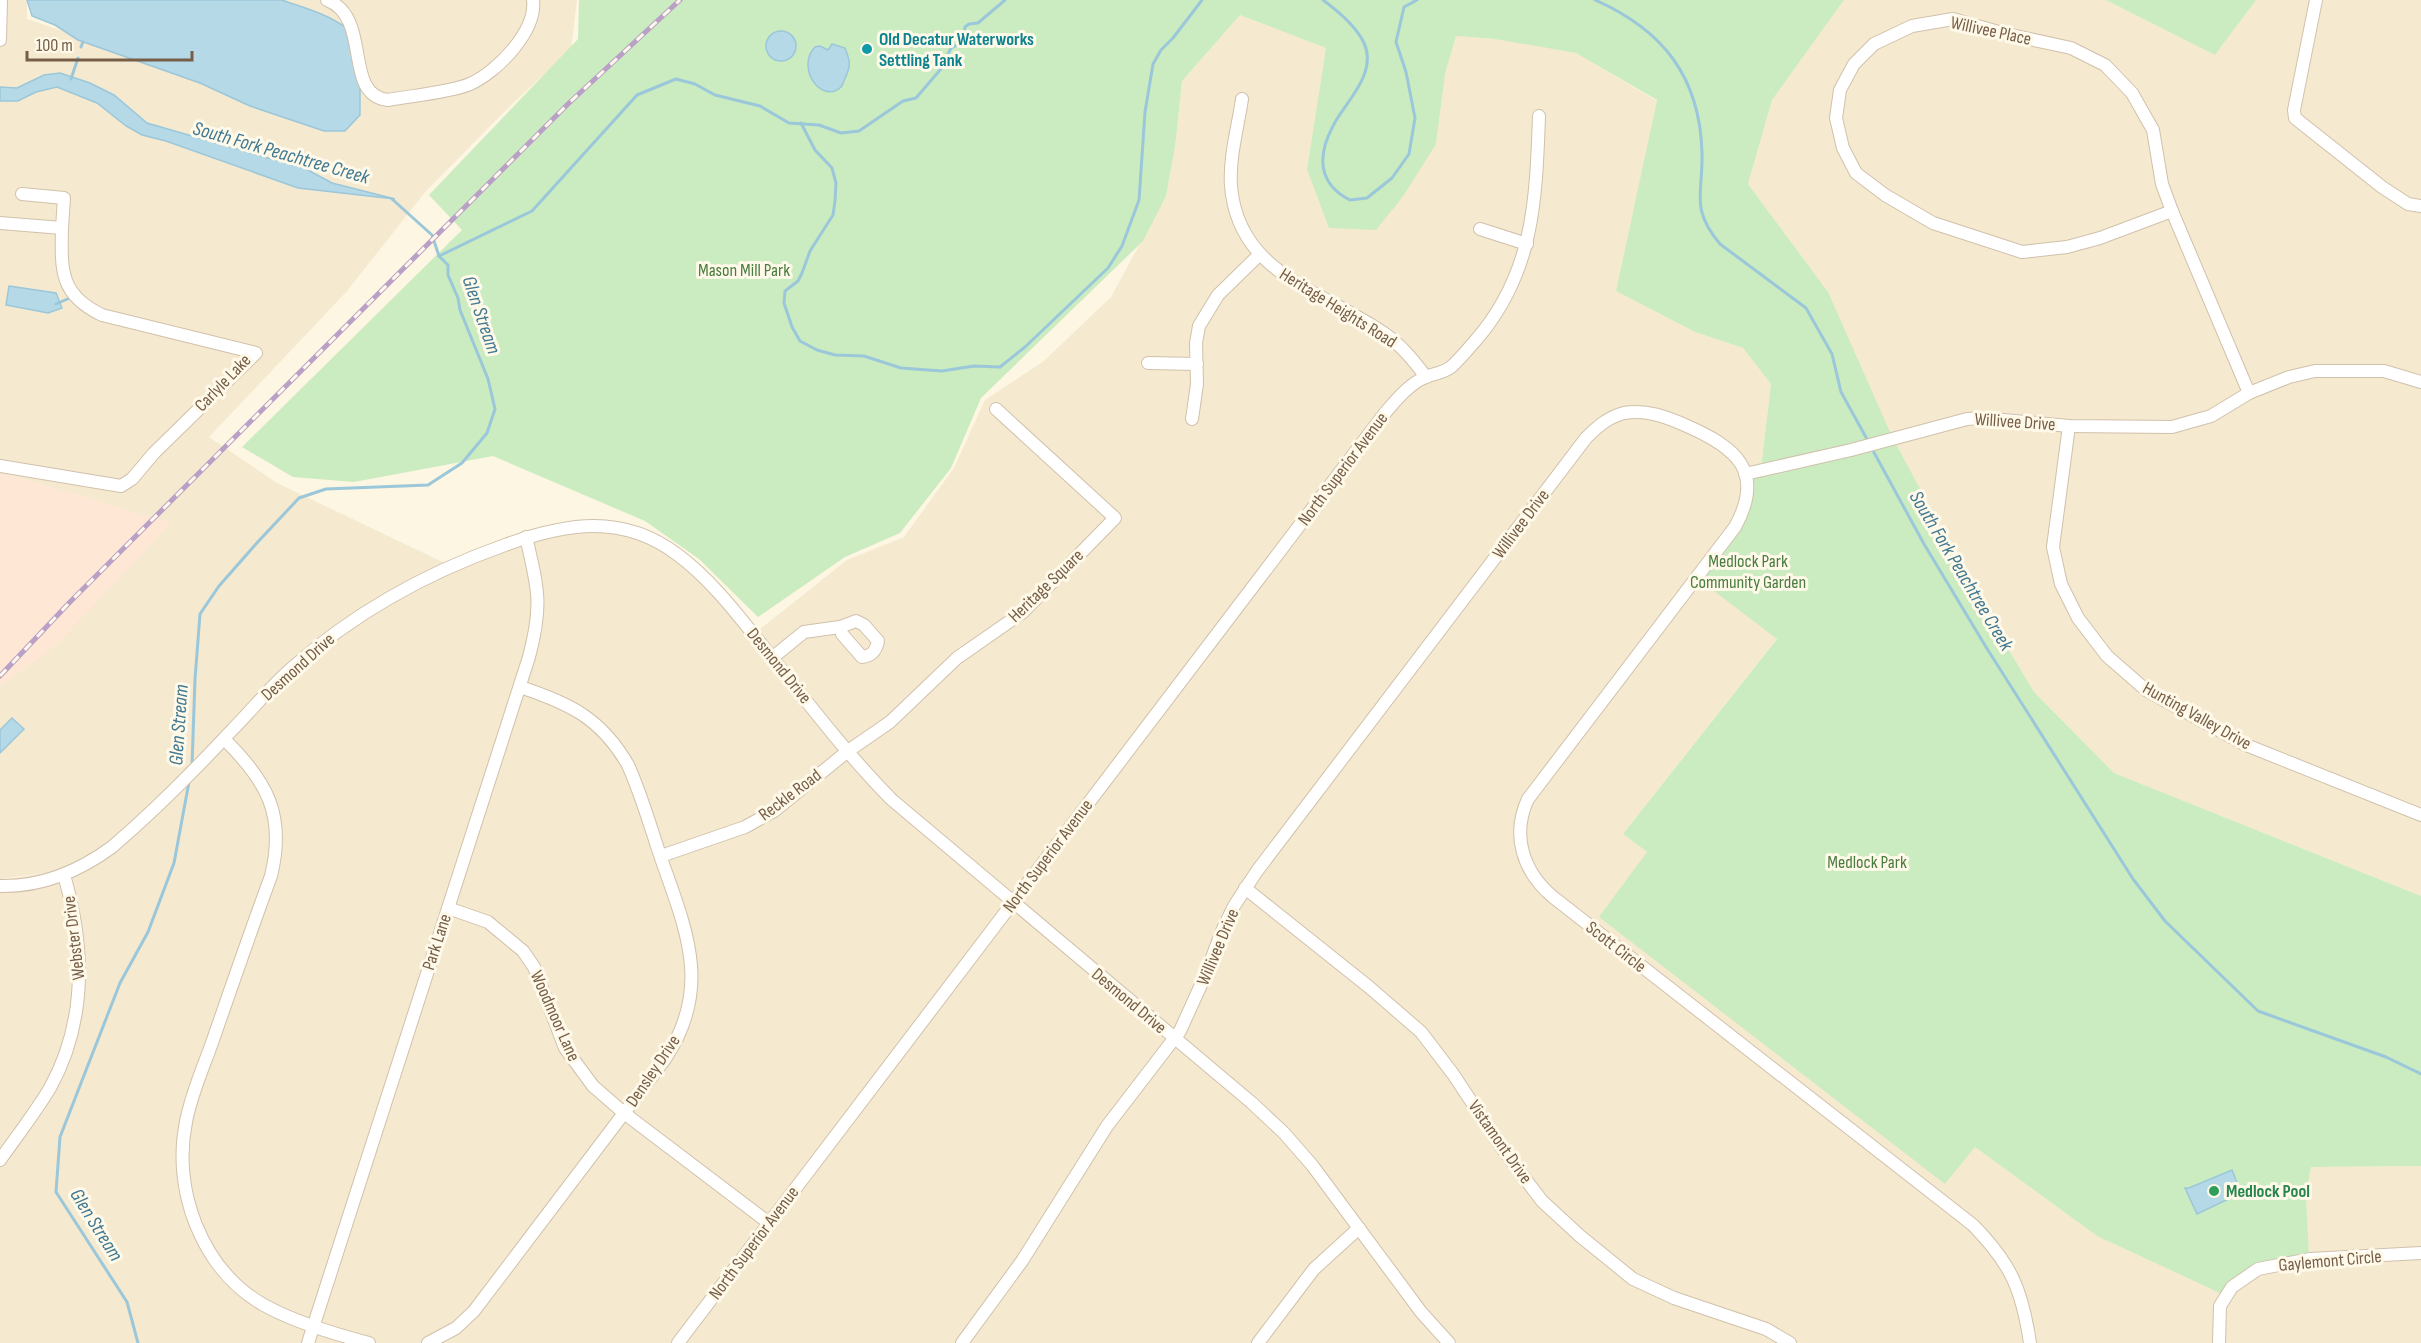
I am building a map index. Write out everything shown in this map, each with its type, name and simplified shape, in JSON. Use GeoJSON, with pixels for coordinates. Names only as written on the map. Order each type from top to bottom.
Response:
{"type":"FeatureCollection","features":[{"type":"Feature","properties":{"kind":"street"},"geometry":{"type":"LineString","coordinates":[[0,40],[1,0]]}},
{"type":"Feature","properties":{"kind":"street"},"geometry":{"type":"LineString","coordinates":[[327,0],[338,6],[350,20],[361,73],[368,90],[381,99],[388,100],[469,85],[485,75],[526,33],[532,17],[533,0]]}},
{"type":"Feature","properties":{"kind":"street"},"geometry":{"type":"LineString","coordinates":[[2316,0],[2294,110],[2295,118],[2382,186],[2408,204],[2421,206]]}},
{"type":"Feature","properties":{"kind":"street","name":"Willivee Place"},"geometry":{"type":"LineString","coordinates":[[2172,211],[2100,238],[2067,247],[2022,252],[1933,223],[1885,195],[1856,173],[1843,148],[1836,118],[1840,90],[1854,63],[1874,44],[1912,26],[1953,19],[2002,33],[2071,48],[2105,65],[2132,93],[2152,130],[2162,184],[2249,393]]}},
{"type":"Feature","properties":{"kind":"street","name":"Heritage Heights Road"},"geometry":{"type":"LineString","coordinates":[[1242,99],[1232,160],[1233,199],[1241,224],[1260,254],[1294,283],[1384,333],[1405,350],[1426,377]]}},
{"type":"Feature","properties":{"kind":"street","name":"North Superior Avenue"},"geometry":{"type":"LineString","coordinates":[[678,1343],[1385,413],[1406,391],[1426,377],[1436,376],[1450,367],[1489,324],[1512,287],[1527,244],[1536,193],[1539,116]]}},
{"type":"Feature","properties":{"kind":"street","name":"Carlyle Lake"},"geometry":{"type":"LineString","coordinates":[[0,466],[121,486],[132,479],[154,453],[256,353],[102,315],[86,307],[69,292],[61,267],[64,198],[22,194]]}},
{"type":"Feature","properties":{"kind":"street"},"geometry":{"type":"LineString","coordinates":[[0,224],[62,228]]}},
{"type":"Feature","properties":{"kind":"street"},"geometry":{"type":"LineString","coordinates":[[1480,229],[1527,244]]}},
{"type":"Feature","properties":{"kind":"street"},"geometry":{"type":"LineString","coordinates":[[1192,418],[1197,384],[1197,334],[1203,316],[1226,286],[1260,254]]}},
{"type":"Feature","properties":{"kind":"street"},"geometry":{"type":"LineString","coordinates":[[1148,363],[1197,364]]}},
{"type":"Feature","properties":{"kind":"street","name":"Willivee Drive"},"geometry":{"type":"LineString","coordinates":[[962,1343],[1022,1262],[1102,1134],[1174,1039],[1188,1016],[1222,931],[1245,888],[1586,438],[1602,423],[1626,413],[1652,414],[1669,418],[1725,445],[1739,460],[1744,474],[1826,456],[1967,419],[1982,418],[2069,426],[2172,427],[2211,416],[2249,393],[2289,377],[2315,371],[2384,371],[2421,382]]}},
{"type":"Feature","properties":{"kind":"street","name":"Heritage Square"},"geometry":{"type":"LineString","coordinates":[[848,751],[906,709],[957,658],[1023,612],[1115,519],[996,409]]}},
{"type":"Feature","properties":{"kind":"street","name":"Hunting Valley Drive"},"geometry":{"type":"LineString","coordinates":[[2069,426],[2053,547],[2061,584],[2078,618],[2107,656],[2146,690],[2246,745],[2421,815]]}},
{"type":"Feature","properties":{"kind":"street","name":"Scott Circle"},"geometry":{"type":"LineString","coordinates":[[1744,474],[1747,485],[1744,504],[1735,527],[1528,799],[1523,809],[1520,828],[1523,856],[1536,881],[1552,897],[1957,1210],[1973,1225],[1997,1250],[2011,1273],[2022,1300],[2030,1343]]}},
{"type":"Feature","properties":{"kind":"street","name":"Desmond Drive"},"geometry":{"type":"LineString","coordinates":[[0,886],[45,882],[97,858],[119,841],[224,739],[289,671],[347,624],[421,580],[465,559],[526,537],[565,527],[585,525],[618,527],[652,538],[680,556],[709,582],[848,751],[891,799],[1284,1133],[1312,1165],[1421,1312],[1449,1343]]}},
{"type":"Feature","properties":{"kind":"street","name":"Park Lane"},"geometry":{"type":"LineString","coordinates":[[308,1343],[520,687],[535,634],[539,603],[526,537]]}},
{"type":"Feature","properties":{"kind":"street"},"geometry":{"type":"LineString","coordinates":[[772,658],[804,632],[840,627]]}},
{"type":"Feature","properties":{"kind":"street","name":"Densley Drive"},"geometry":{"type":"LineString","coordinates":[[428,1343],[456,1328],[474,1311],[624,1113],[674,1046],[684,1022],[692,990],[693,975],[689,943],[633,777],[614,742],[596,723],[574,708],[520,687]]}},
{"type":"Feature","properties":{"kind":"street"},"geometry":{"type":"LineString","coordinates":[[224,739],[251,767],[269,797],[277,832],[276,852],[271,876],[189,1108],[184,1136],[183,1176],[189,1204],[201,1235],[226,1273],[243,1290],[263,1304],[314,1326],[369,1343]]}},
{"type":"Feature","properties":{"kind":"street","name":"Reckle Road"},"geometry":{"type":"LineString","coordinates":[[661,856],[759,820],[791,798],[848,751]]}},
{"type":"Feature","properties":{"kind":"street","name":"Webster Drive"},"geometry":{"type":"LineString","coordinates":[[0,1160],[50,1088],[72,1034],[78,1009],[81,979],[80,953],[70,894],[64,875]]}},
{"type":"Feature","properties":{"kind":"street","name":"Vistamont Drive"},"geometry":{"type":"LineString","coordinates":[[1245,888],[1369,987],[1420,1032],[1453,1074],[1504,1150],[1542,1201],[1580,1236],[1633,1279],[1674,1298],[1766,1329],[1790,1343]]}},
{"type":"Feature","properties":{"kind":"street","name":"Woodmoor Lane"},"geometry":{"type":"LineString","coordinates":[[448,908],[488,922],[523,951],[534,967],[561,1037],[573,1060],[593,1086],[624,1113],[769,1223]]}},
{"type":"Feature","properties":{"kind":"street"},"geometry":{"type":"LineString","coordinates":[[1258,1343],[1314,1269],[1359,1227]]}},
{"type":"Feature","properties":{"kind":"street","name":"Gaylemont Circle"},"geometry":{"type":"LineString","coordinates":[[2219,1343],[2220,1306],[2232,1287],[2258,1269],[2310,1259],[2421,1253]]}},
{"type":"Feature","properties":{"kind":"shaded area"},"geometry":{"type":"Polygon","coordinates":[[[0,0],[27,0],[27,19],[349,127],[337,35],[273,0],[577,0],[571,49],[506,110],[426,191],[347,291],[209,437],[277,483],[451,566],[585,525],[666,546],[755,633],[847,560],[904,537],[954,468],[985,400],[1044,361],[1111,297],[1166,196],[1175,147],[1182,81],[1240,15],[1326,48],[1307,169],[1436,144],[1445,74],[1456,36],[1494,39],[1576,53],[1657,101],[1616,291],[1695,332],[1743,348],[1771,384],[1761,467],[1828,292],[1748,184],[1772,100],[1844,0],[2106,0],[2215,55],[2256,0],[2421,0],[2421,896],[2114,773],[2034,692],[1975,593],[1820,584],[1623,834],[1647,852],[1945,1184],[1975,1147],[2097,1236],[2224,1295],[2254,1266],[2309,1257],[2306,1195],[2311,1167],[2421,1166],[2421,1343],[0,1343],[0,881],[43,873],[0,879],[0,687],[55,644],[170,523],[0,472],[0,0]]]}},
{"type":"Feature","properties":{"kind":"shaded area"},"geometry":{"type":"Polygon","coordinates":[[[0,472],[171,523],[57,645],[0,687],[0,472]]]}},
{"type":"Feature","properties":{"kind":"green space","name":"Mason Mill Park"},"geometry":{"type":"Polygon","coordinates":[[[579,0],[1844,0],[1772,100],[1748,184],[1828,292],[1893,439],[1761,468],[1771,384],[1743,348],[1695,332],[1616,291],[1657,100],[1576,53],[1494,39],[1456,36],[1445,74],[1436,144],[1404,195],[1376,230],[1329,228],[1307,169],[1326,48],[1240,15],[1182,81],[1175,147],[1166,196],[1143,241],[981,398],[951,468],[900,533],[845,557],[758,617],[699,559],[645,521],[493,456],[354,482],[293,477],[242,447],[462,230],[429,195],[578,39],[579,0]]]}},
{"type":"Feature","properties":{"kind":"green space"},"geometry":{"type":"Polygon","coordinates":[[[2106,0],[2256,0],[2215,55],[2106,0]]]}},
{"type":"Feature","properties":{"kind":"green space","name":"Medlock Park"},"geometry":{"type":"Polygon","coordinates":[[[1895,442],[1975,593],[2034,692],[2114,773],[2421,896],[2421,1166],[2311,1167],[2306,1195],[2309,1257],[2254,1266],[2224,1295],[2097,1236],[1975,1147],[1945,1184],[1599,917],[1647,852],[1623,834],[1777,639],[1697,578],[1740,517],[1745,474],[1895,442]]]}},
{"type":"Feature","properties":{"kind":"water"},"geometry":{"type":"Polygon","coordinates":[[[27,0],[282,0],[306,8],[345,27],[360,87],[360,115],[345,131],[324,131],[250,106],[200,83],[78,40],[55,25],[32,16],[27,0]]]}},
{"type":"Feature","properties":{"kind":"water"},"geometry":{"type":"Polygon","coordinates":[[[781,31],[787,32],[795,40],[795,52],[787,60],[781,61],[775,60],[767,52],[766,46],[767,40],[775,32],[781,31]]]}},
{"type":"Feature","properties":{"kind":"water"},"geometry":{"type":"Polygon","coordinates":[[[832,44],[845,48],[849,67],[841,87],[834,91],[826,91],[813,82],[808,65],[815,47],[820,46],[828,50],[832,44]]]}},
{"type":"Feature","properties":{"kind":"water"},"geometry":{"type":"Polygon","coordinates":[[[60,73],[90,83],[114,95],[147,123],[306,169],[332,183],[395,199],[298,188],[166,141],[142,135],[126,126],[97,103],[57,87],[36,92],[18,101],[0,101],[0,87],[17,88],[44,75],[60,73]]]}},
{"type":"Feature","properties":{"kind":"water"},"geometry":{"type":"Polygon","coordinates":[[[9,286],[56,293],[62,308],[48,313],[6,305],[9,286]]]}},
{"type":"Feature","properties":{"kind":"water"},"geometry":{"type":"Polygon","coordinates":[[[12,718],[24,729],[0,753],[0,730],[12,718]]]}},
{"type":"Feature","properties":{"kind":"water","name":"Medlock Pool"},"geometry":{"type":"Polygon","coordinates":[[[2232,1170],[2241,1193],[2197,1214],[2185,1188],[2232,1170]]]}},
{"type":"Feature","properties":{"kind":"waterway","name":"South Fork Peachtree Creek"},"geometry":{"type":"LineString","coordinates":[[439,256],[532,211],[637,95],[676,79],[695,84],[715,95],[760,106],[789,123],[819,125],[841,133],[859,131],[903,101],[916,98],[940,70],[951,48],[962,43],[965,27],[978,23],[1005,0]]}},
{"type":"Feature","properties":{"kind":"waterway","name":"South Fork Peachtree Creek"},"geometry":{"type":"LineString","coordinates":[[801,123],[815,150],[832,168],[836,183],[833,215],[810,251],[798,281],[785,291],[784,303],[792,327],[800,341],[817,350],[835,355],[864,356],[901,368],[942,371],[974,366],[1000,367],[1025,347],[1108,268],[1122,246],[1139,200],[1145,112],[1153,64],[1161,50],[1202,0]]}},
{"type":"Feature","properties":{"kind":"waterway","name":"South Fork Peachtree Creek"},"geometry":{"type":"LineString","coordinates":[[1323,0],[1356,31],[1364,43],[1367,54],[1364,77],[1338,117],[1324,148],[1326,177],[1339,193],[1350,200],[1367,198],[1392,178],[1409,154],[1415,118],[1406,72],[1396,42],[1404,7],[1417,0]]}},
{"type":"Feature","properties":{"kind":"waterway","name":"South Fork Peachtree Creek"},"geometry":{"type":"LineString","coordinates":[[1595,0],[1640,26],[1673,59],[1694,101],[1700,126],[1702,153],[1700,200],[1705,220],[1720,244],[1806,308],[1832,354],[1841,392],[1868,441]]}},
{"type":"Feature","properties":{"kind":"waterway"},"geometry":{"type":"LineString","coordinates":[[81,47],[83,42]]}},
{"type":"Feature","properties":{"kind":"waterway"},"geometry":{"type":"LineString","coordinates":[[71,79],[78,58]]}},
{"type":"Feature","properties":{"kind":"waterway","name":"South Fork Peachtree Creek"},"geometry":{"type":"LineString","coordinates":[[392,199],[432,235],[439,256]]}},
{"type":"Feature","properties":{"kind":"waterway","name":"Glen Stream"},"geometry":{"type":"LineString","coordinates":[[192,766],[200,614],[219,586],[255,545],[299,498],[326,489],[428,485],[462,463],[487,433],[495,409],[488,379],[460,310],[458,298],[448,275],[448,265],[439,256]]}},
{"type":"Feature","properties":{"kind":"waterway"},"geometry":{"type":"LineString","coordinates":[[56,304],[72,297]]}},
{"type":"Feature","properties":{"kind":"waterway","name":"South Fork Peachtree Creek"},"geometry":{"type":"LineString","coordinates":[[1871,447],[1924,544],[1986,647],[2133,879],[2165,921],[2258,1011],[2386,1057],[2421,1074]]}},
{"type":"Feature","properties":{"kind":"waterway","name":"Glen Stream"},"geometry":{"type":"LineString","coordinates":[[138,1343],[127,1302],[56,1192],[60,1137],[120,983],[148,932],[174,863],[189,782]]}},
{"type":"Feature","properties":{"kind":"railway"},"geometry":{"type":"LineString","coordinates":[[0,676],[70,602],[569,103],[680,0]]}},
{"type":"Feature","properties":{"kind":"place","name":"Old Decatur Waterworks Settling Tank"},"geometry":{"type":"Point","coordinates":[867,49]}},
{"type":"Feature","properties":{"kind":"place","name":"Medlock Pool"},"geometry":{"type":"Point","coordinates":[2214,1191]}},
{"type":"Feature","properties":{"kind":"park label","name":"Medlock Park Community Garden"},"geometry":{"type":"Point","coordinates":[1748,571]}}]}
